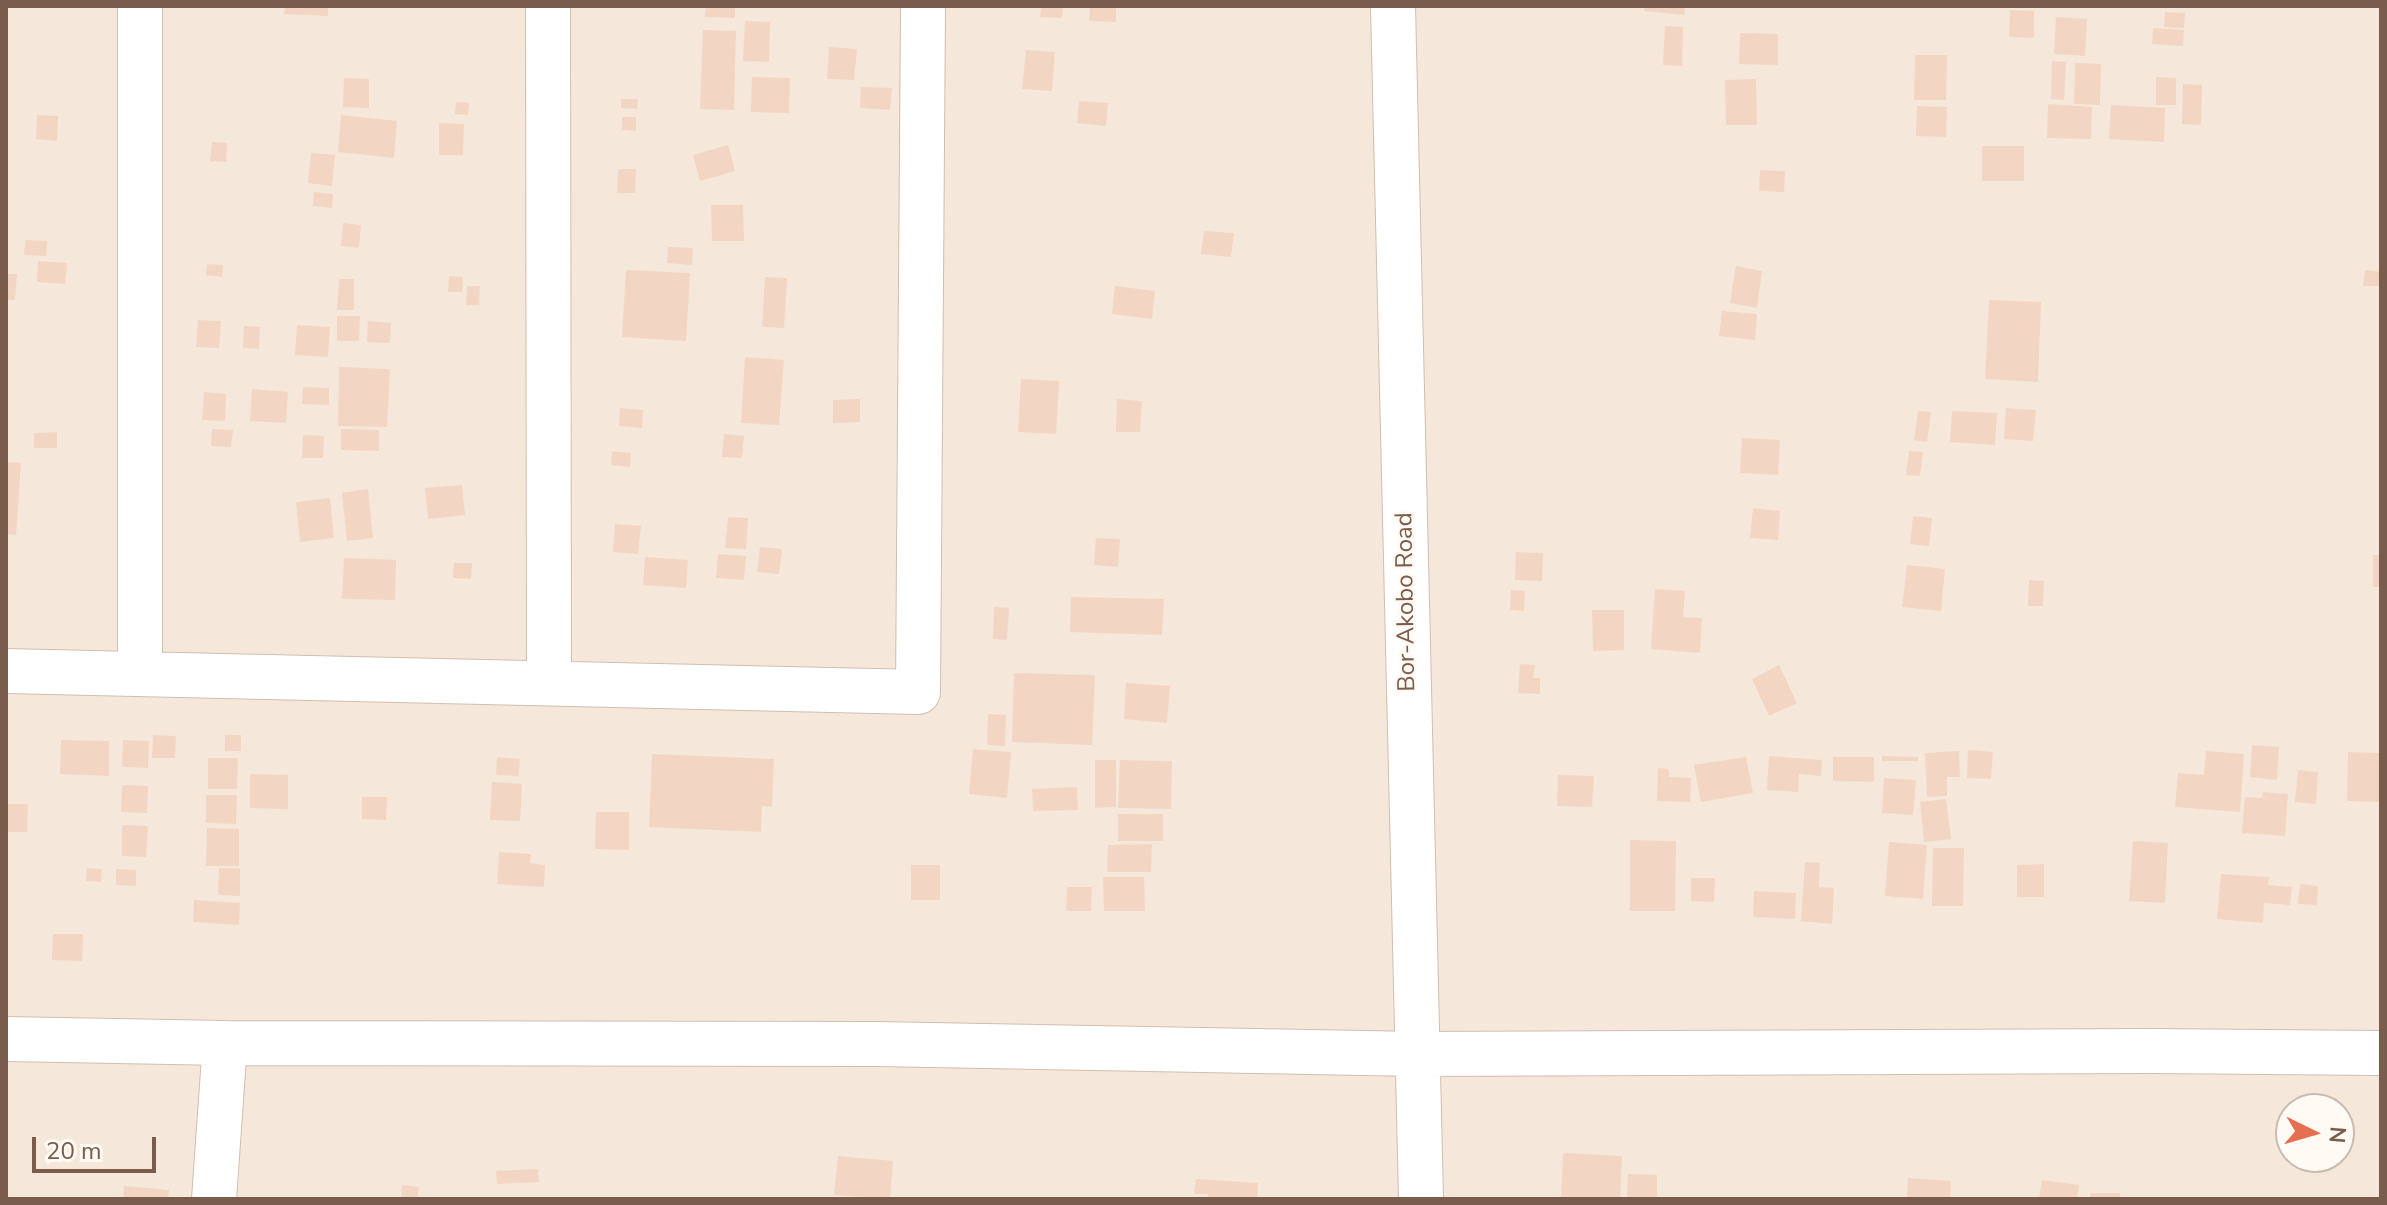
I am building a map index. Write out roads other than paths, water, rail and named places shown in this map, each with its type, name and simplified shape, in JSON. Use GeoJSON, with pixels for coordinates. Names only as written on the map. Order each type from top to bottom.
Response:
{"type":"FeatureCollection","features":[{"type":"Feature","properties":{"kind":"street"},"geometry":{"type":"LineString","coordinates":[[140,6],[140,674]]}},
{"type":"Feature","properties":{"kind":"street"},"geometry":{"type":"LineString","coordinates":[[548,6],[549,683]]}},
{"type":"Feature","properties":{"kind":"street"},"geometry":{"type":"LineString","coordinates":[[6,671],[918,692],[923,6]]}},
{"type":"Feature","properties":{"kind":"street","name":"Bor-Akobo Road"},"geometry":{"type":"LineString","coordinates":[[1393,6],[1421,1199]]}},
{"type":"Feature","properties":{"kind":"street"},"geometry":{"type":"LineString","coordinates":[[6,1039],[225,1043],[876,1044],[1418,1054],[2381,1053]]}},
{"type":"Feature","properties":{"kind":"street"},"geometry":{"type":"LineString","coordinates":[[214,1199],[225,1043]]}}]}
